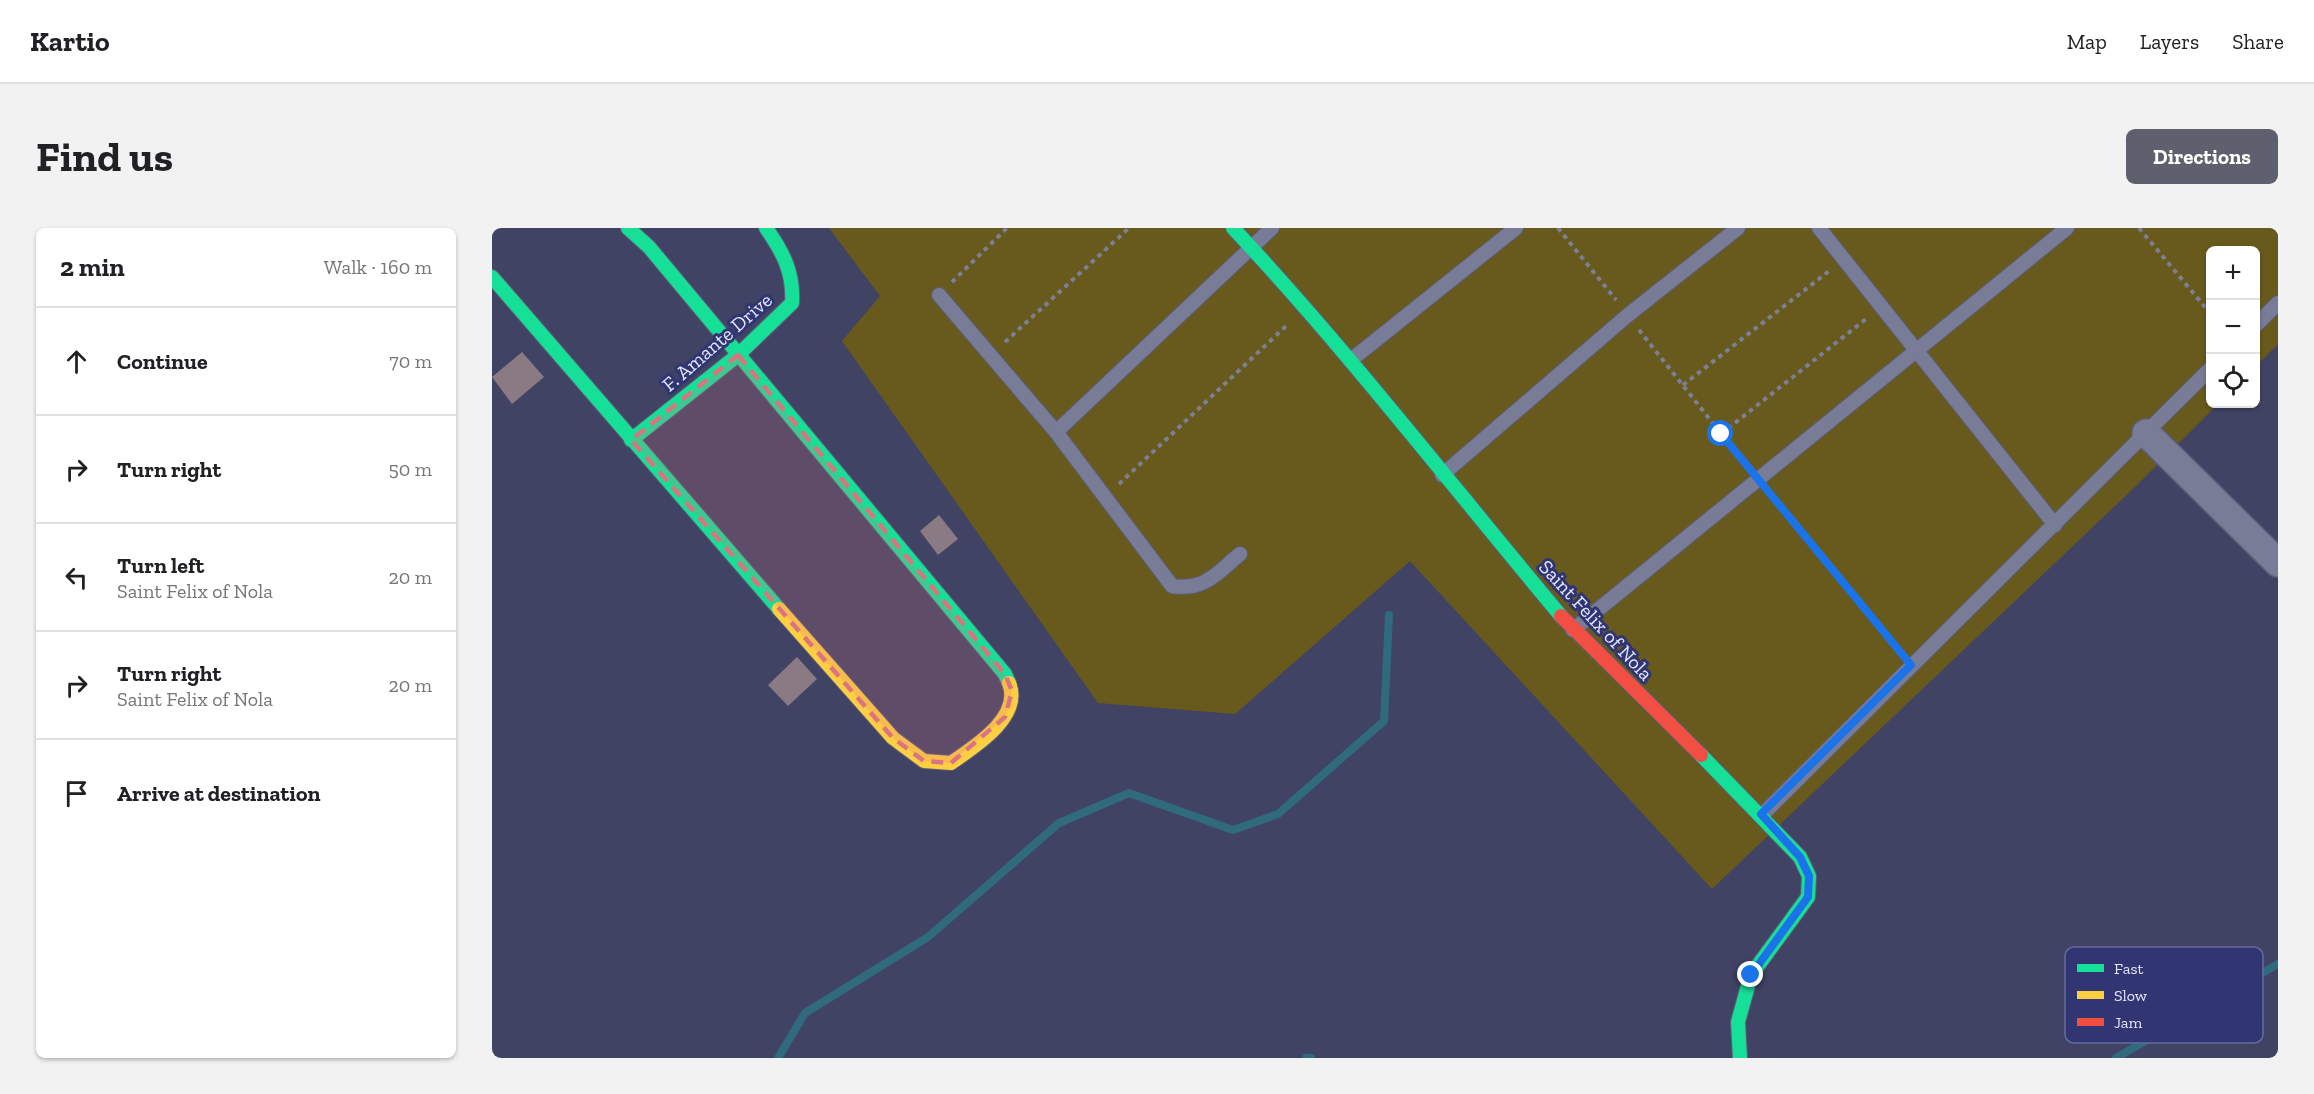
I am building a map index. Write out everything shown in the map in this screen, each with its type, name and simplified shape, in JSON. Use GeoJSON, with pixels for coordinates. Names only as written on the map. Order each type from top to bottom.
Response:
{"type":"FeatureCollection","features":[{"type":"Feature","properties":{"kind":"street"},"geometry":{"type":"LineString","coordinates":[[492,277],[631,440],[893,738],[924,761],[951,763],[977,744],[1005,717],[1012,691],[1005,674],[649,247],[628,228]]}},
{"type":"Feature","properties":{"kind":"street","name":"F. Amante Drive"},"geometry":{"type":"LineString","coordinates":[[631,440],[738,355],[792,303],[795,280],[784,253],[766,228]]}},
{"type":"Feature","properties":{"kind":"street","name":"Saint Felix of Nola"},"geometry":{"type":"LineString","coordinates":[[1233,228],[1307,307],[1442,475],[1573,630],[1761,814],[1800,857],[1809,876],[1808,897],[1751,975],[1738,1022],[1740,1058]]}},
{"type":"Feature","properties":{"kind":"street"},"geometry":{"type":"LineString","coordinates":[[2146,433],[2278,563]]}},
{"type":"Feature","properties":{"kind":"lane"},"geometry":{"type":"LineString","coordinates":[[1056,432],[1272,228]]}},
{"type":"Feature","properties":{"kind":"lane"},"geometry":{"type":"LineString","coordinates":[[1351,360],[1516,228]]}},
{"type":"Feature","properties":{"kind":"lane"},"geometry":{"type":"LineString","coordinates":[[1442,475],[1628,315],[1738,228]]}},
{"type":"Feature","properties":{"kind":"lane"},"geometry":{"type":"LineString","coordinates":[[1819,228],[1914,351],[2055,525]]}},
{"type":"Feature","properties":{"kind":"lane"},"geometry":{"type":"LineString","coordinates":[[1573,630],[2067,228]]}},
{"type":"Feature","properties":{"kind":"lane"},"geometry":{"type":"LineString","coordinates":[[939,296],[1056,432],[1172,586],[1190,589],[1210,579],[1240,554]]}},
{"type":"Feature","properties":{"kind":"lane"},"geometry":{"type":"LineString","coordinates":[[2260,321],[2278,303]]}},
{"type":"Feature","properties":{"kind":"lane"},"geometry":{"type":"LineString","coordinates":[[1761,814],[2206,374]]}},
{"type":"Feature","properties":{"kind":"path"},"geometry":{"type":"LineString","coordinates":[[939,296],[1007,228]]}},
{"type":"Feature","properties":{"kind":"path"},"geometry":{"type":"LineString","coordinates":[[991,354],[1128,228]]}},
{"type":"Feature","properties":{"kind":"path"},"geometry":{"type":"LineString","coordinates":[[1558,228],[1758,481],[1911,665]]}},
{"type":"Feature","properties":{"kind":"path"},"geometry":{"type":"LineString","coordinates":[[2139,228],[2206,307]]}},
{"type":"Feature","properties":{"kind":"path"},"geometry":{"type":"LineString","coordinates":[[1683,385],[1844,259]]}},
{"type":"Feature","properties":{"kind":"path"},"geometry":{"type":"LineString","coordinates":[[1106,497],[1307,307]]}},
{"type":"Feature","properties":{"kind":"path"},"geometry":{"type":"LineString","coordinates":[[1721,434],[1881,307]]}},
{"type":"Feature","properties":{"kind":"highlighted area"},"geometry":{"type":"Polygon","coordinates":[[[738,355],[1005,674],[1012,691],[1005,717],[951,763],[924,761],[893,738],[631,440],[738,355]]]}},
{"type":"Feature","properties":{"kind":"shaded area"},"geometry":{"type":"Polygon","coordinates":[[[829,228],[2278,228],[2278,344],[2260,362],[2260,246],[2206,246],[2206,408],[2214,408],[2136,486],[1712,889],[1410,561],[1235,714],[1098,703],[842,341],[880,296],[829,228]]]}},
{"type":"Feature","properties":{"kind":"building"},"geometry":{"type":"Polygon","coordinates":[[[522,352],[544,377],[512,404],[492,377],[522,352]]]}},
{"type":"Feature","properties":{"kind":"building"},"geometry":{"type":"Polygon","coordinates":[[[939,515],[958,539],[938,555],[920,531],[939,515]]]}},
{"type":"Feature","properties":{"kind":"building"},"geometry":{"type":"Polygon","coordinates":[[[797,657],[817,679],[788,706],[768,685],[797,657]]]}},
{"type":"Feature","properties":{"kind":"waterway"},"geometry":{"type":"LineString","coordinates":[[778,1058],[805,1013],[928,937],[1059,823],[1129,793],[1233,830],[1278,814],[1384,721],[1389,615]]}},
{"type":"Feature","properties":{"kind":"waterway"},"geometry":{"type":"LineString","coordinates":[[2263,973],[2278,964]]}},
{"type":"Feature","properties":{"kind":"waterway"},"geometry":{"type":"LineString","coordinates":[[2116,1058],[2142,1043]]}},
{"type":"Feature","properties":{"kind":"waterway"},"geometry":{"type":"LineString","coordinates":[[1306,1058],[1311,1058]]}},
{"type":"Feature","properties":{"kind":"traffic: fast"},"geometry":{"type":"LineString","coordinates":[[628,228],[649,247],[1005,674],[1009,683]]}},
{"type":"Feature","properties":{"kind":"traffic: fast"},"geometry":{"type":"LineString","coordinates":[[631,440],[738,355],[792,303],[791,282],[786,263],[766,228]]}},
{"type":"Feature","properties":{"kind":"traffic: fast"},"geometry":{"type":"LineString","coordinates":[[1233,228],[1359,371],[1561,616]]}},
{"type":"Feature","properties":{"kind":"traffic: fast"},"geometry":{"type":"LineString","coordinates":[[492,277],[779,609]]}},
{"type":"Feature","properties":{"kind":"traffic: fast"},"geometry":{"type":"LineString","coordinates":[[1701,755],[1800,857],[1809,876],[1808,897],[1751,975],[1738,1022],[1740,1058]]}},
{"type":"Feature","properties":{"kind":"traffic: slow"},"geometry":{"type":"LineString","coordinates":[[779,609],[893,738],[924,761],[951,763],[994,730],[1009,708],[1011,696],[1009,683]]}},
{"type":"Feature","properties":{"kind":"traffic: jam"},"geometry":{"type":"LineString","coordinates":[[1561,616],[1701,755]]}},
{"type":"Feature","properties":{"kind":"route"},"geometry":{"type":"LineString","coordinates":[[1721,434],[1911,665],[1761,814],[1800,857],[1809,876],[1808,897],[1751,975]]}}]}
